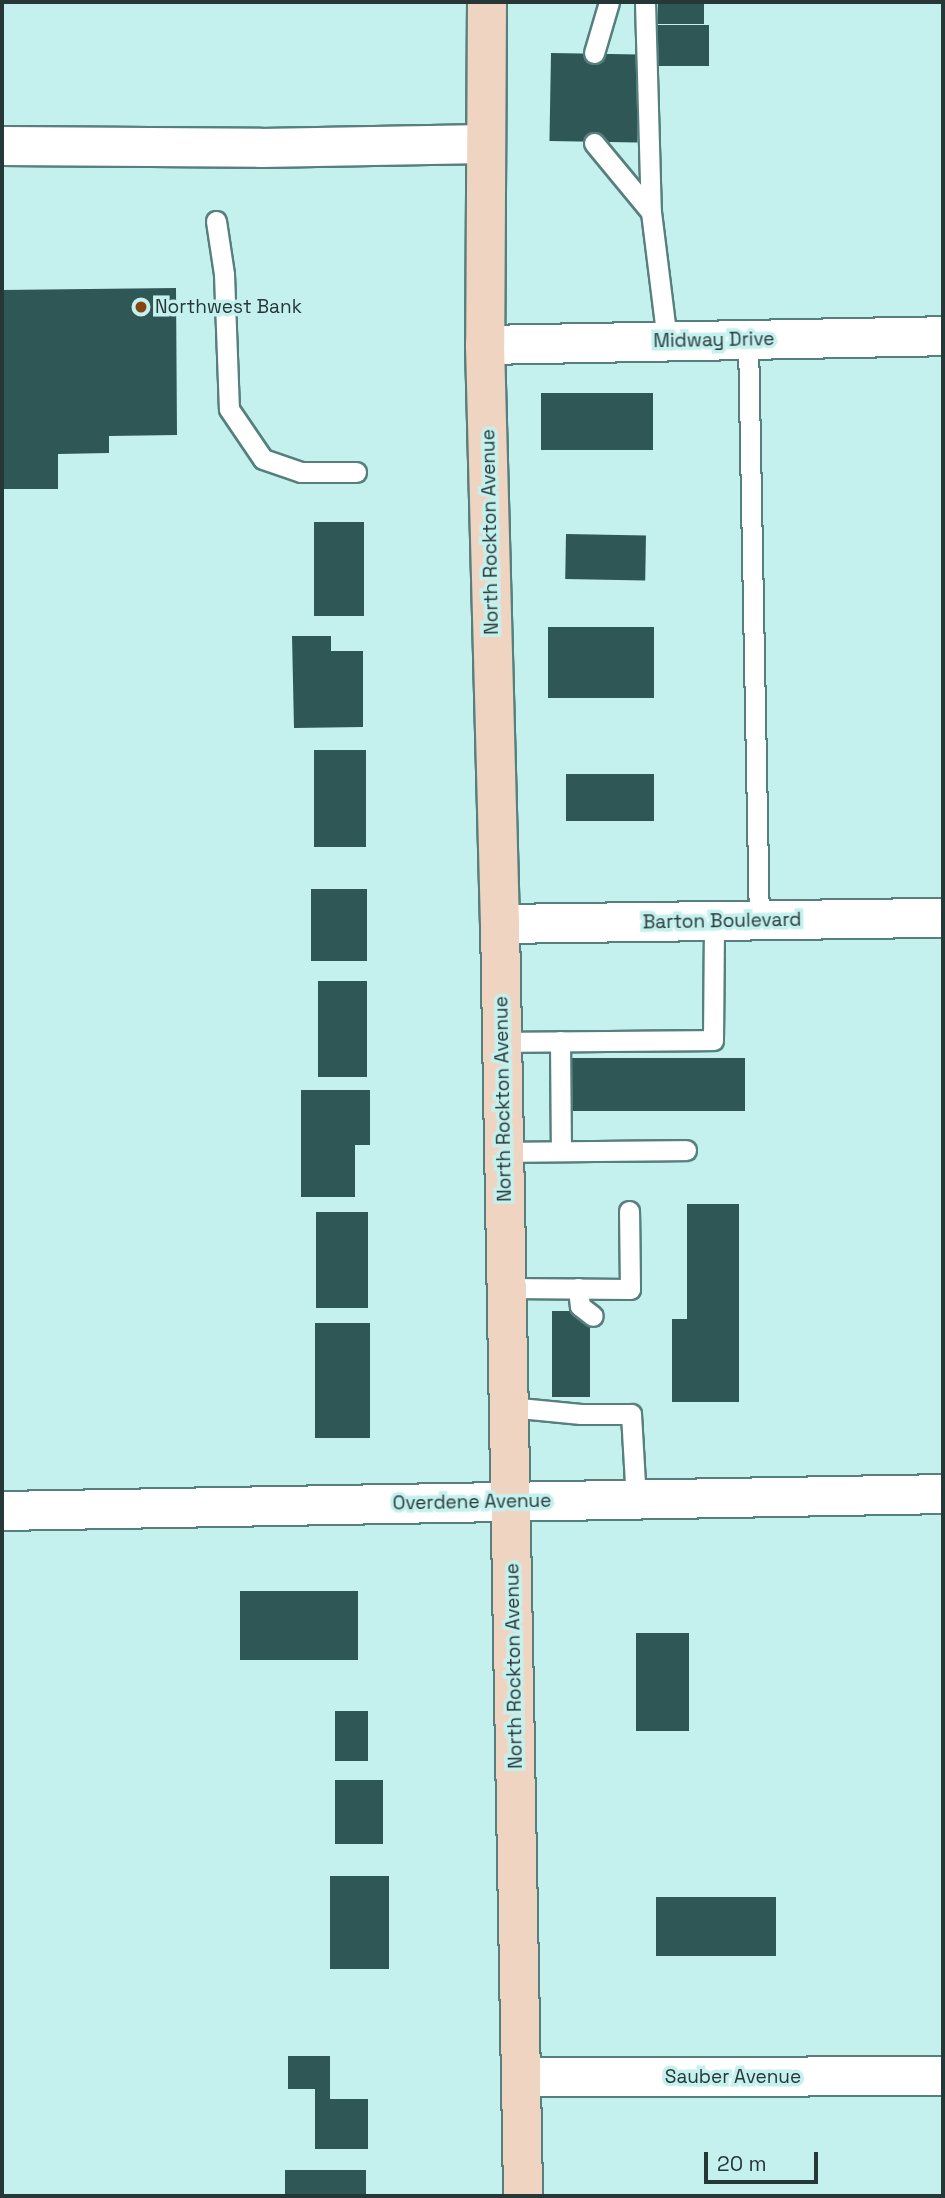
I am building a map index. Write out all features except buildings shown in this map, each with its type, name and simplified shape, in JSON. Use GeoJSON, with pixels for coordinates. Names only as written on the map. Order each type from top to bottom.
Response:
{"type":"FeatureCollection","features":[{"type":"Feature","properties":{"kind":"main road","name":"North Rockton Avenue"},"geometry":{"type":"LineString","coordinates":[[487,2],[485,345],[500,924],[523,2077],[523,2196]]}},
{"type":"Feature","properties":{"kind":"street"},"geometry":{"type":"LineString","coordinates":[[2,146],[261,148],[486,144]]}},
{"type":"Feature","properties":{"kind":"street","name":"Midway Drive"},"geometry":{"type":"LineString","coordinates":[[485,345],[943,335]]}},
{"type":"Feature","properties":{"kind":"street","name":"Barton Boulevard"},"geometry":{"type":"LineString","coordinates":[[500,924],[943,918]]}},
{"type":"Feature","properties":{"kind":"street","name":"Overdene Avenue"},"geometry":{"type":"LineString","coordinates":[[2,1511],[943,1494]]}},
{"type":"Feature","properties":{"kind":"street","name":"Sauber Avenue"},"geometry":{"type":"LineString","coordinates":[[523,2077],[943,2076]]}},
{"type":"Feature","properties":{"kind":"lane"},"geometry":{"type":"LineString","coordinates":[[594,53],[609,2]]}},
{"type":"Feature","properties":{"kind":"lane"},"geometry":{"type":"LineString","coordinates":[[645,2],[651,212],[667,341]]}},
{"type":"Feature","properties":{"kind":"lane"},"geometry":{"type":"LineString","coordinates":[[594,142],[651,212]]}},
{"type":"Feature","properties":{"kind":"lane"},"geometry":{"type":"LineString","coordinates":[[216,221],[224,274],[229,409],[263,459],[301,472],[356,472]]}},
{"type":"Feature","properties":{"kind":"lane"},"geometry":{"type":"LineString","coordinates":[[748,340],[759,921]]}},
{"type":"Feature","properties":{"kind":"lane"},"geometry":{"type":"LineString","coordinates":[[502,1042],[713,1040],[714,922]]}},
{"type":"Feature","properties":{"kind":"lane"},"geometry":{"type":"LineString","coordinates":[[560,1041],[561,1150]]}},
{"type":"Feature","properties":{"kind":"lane"},"geometry":{"type":"LineString","coordinates":[[504,1152],[686,1150]]}},
{"type":"Feature","properties":{"kind":"lane"},"geometry":{"type":"LineString","coordinates":[[507,1288],[579,1307],[630,1289],[629,1211]]}},
{"type":"Feature","properties":{"kind":"lane"},"geometry":{"type":"LineString","coordinates":[[509,1407],[580,1404],[631,1414],[636,1500]]}},
{"type":"Feature","properties":{"kind":"place","name":"Northwest Bank"},"geometry":{"type":"Point","coordinates":[141,307]}}]}
